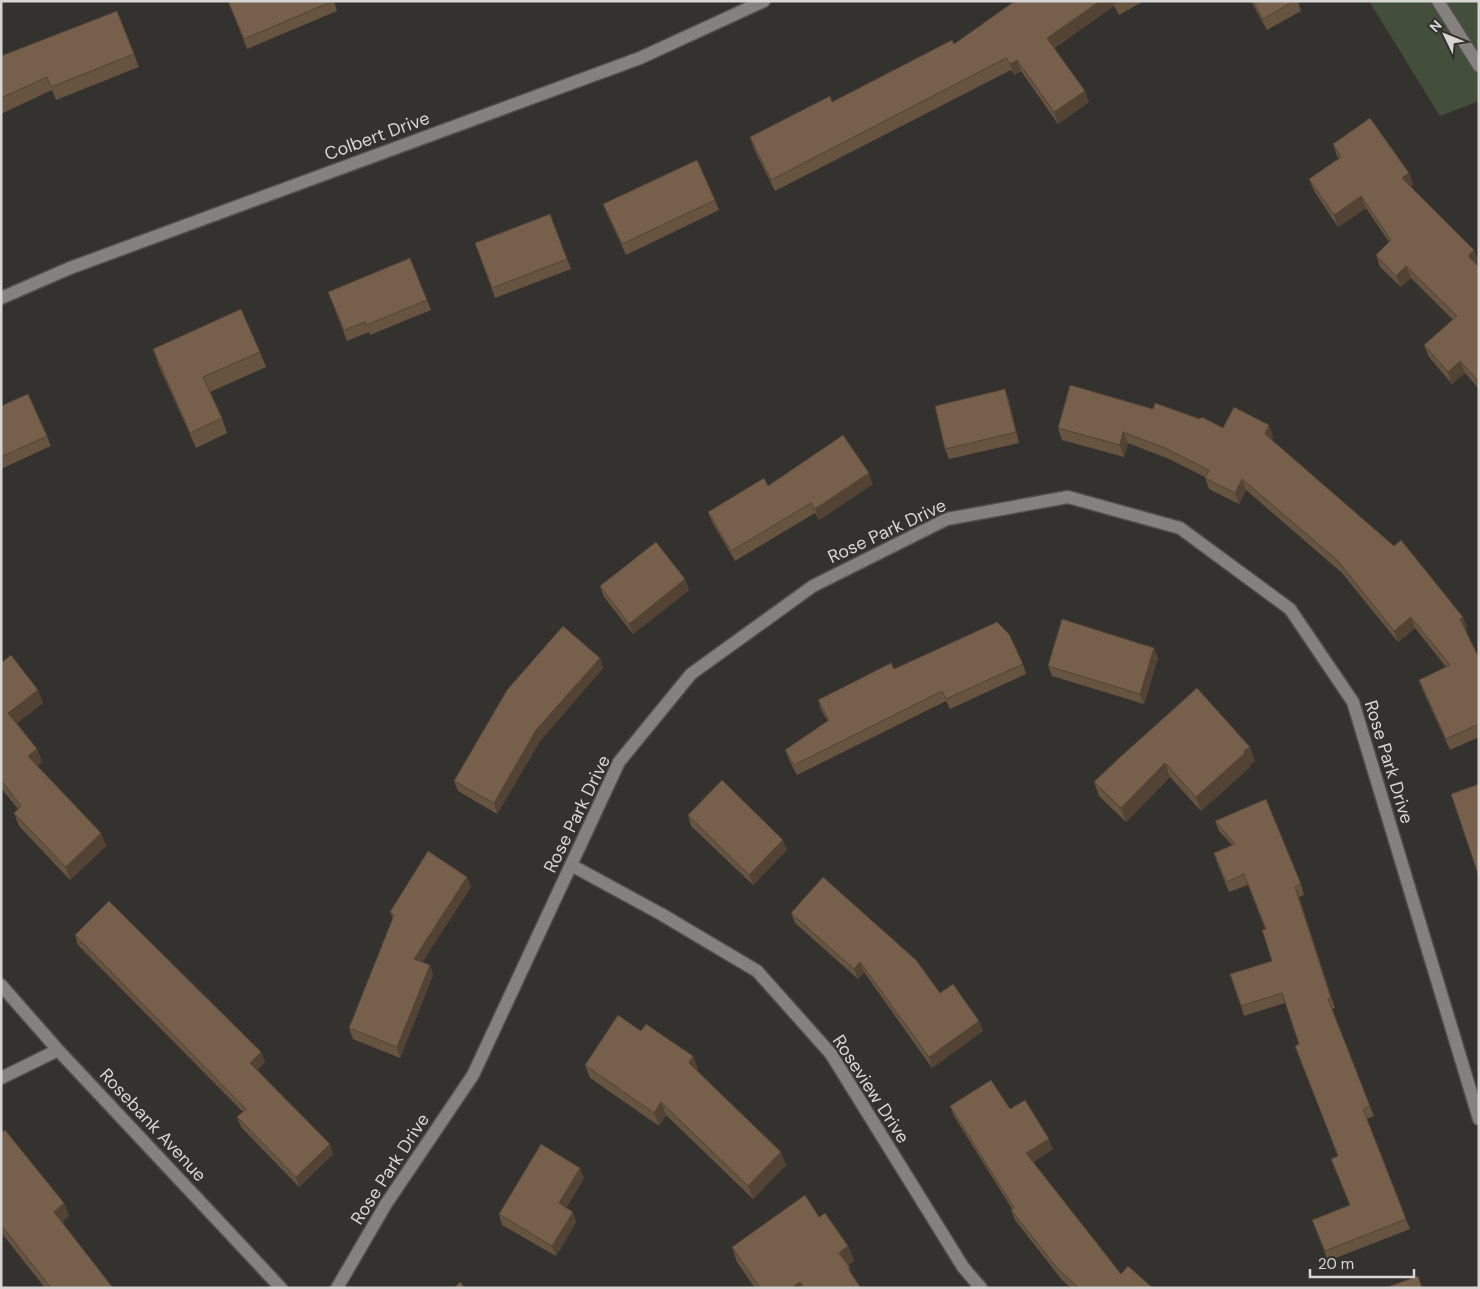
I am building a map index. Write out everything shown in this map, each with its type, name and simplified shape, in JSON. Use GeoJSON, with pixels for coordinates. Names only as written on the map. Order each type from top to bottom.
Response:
{"type":"FeatureCollection","features":[{"type":"Feature","properties":{"kind":"street","name":"Colbert Drive"},"geometry":{"type":"LineString","coordinates":[[1,298],[79,264],[640,58],[764,1]]}},
{"type":"Feature","properties":{"kind":"street"},"geometry":{"type":"LineString","coordinates":[[1438,1],[1479,66]]}},
{"type":"Feature","properties":{"kind":"street","name":"Rose Park Drive"},"geometry":{"type":"LineString","coordinates":[[337,1288],[386,1204],[473,1075],[619,762],[691,674],[813,586],[947,519],[1068,497],[1180,528],[1290,609],[1353,702],[1479,1119]]}},
{"type":"Feature","properties":{"kind":"street","name":"Roseview Drive"},"geometry":{"type":"LineString","coordinates":[[571,865],[661,914],[757,971],[831,1054],[962,1267],[981,1288]]}},
{"type":"Feature","properties":{"kind":"street","name":"Rosebank Avenue"},"geometry":{"type":"LineString","coordinates":[[1,985],[58,1050],[281,1288]]}},
{"type":"Feature","properties":{"kind":"street"},"geometry":{"type":"LineString","coordinates":[[1,1078],[58,1050]]}},
{"type":"Feature","properties":{"kind":"green space"},"geometry":{"type":"Polygon","coordinates":[[[1369,1],[1479,1],[1479,101],[1440,116],[1369,1]]]}},
{"type":"Feature","properties":{"kind":"building"},"geometry":{"type":"Polygon","coordinates":[[[228,1],[333,1],[244,39],[228,1]]]}},
{"type":"Feature","properties":{"kind":"building"},"geometry":{"type":"Polygon","coordinates":[[[1015,1],[1100,1],[1047,38],[1085,91],[1054,112],[1017,60],[1010,64],[1006,58],[771,180],[750,137],[830,96],[832,102],[952,40],[954,44],[1015,1]]]}},
{"type":"Feature","properties":{"kind":"building"},"geometry":{"type":"Polygon","coordinates":[[[1253,1],[1294,1],[1263,19],[1253,1]]]}},
{"type":"Feature","properties":{"kind":"building"},"geometry":{"type":"Polygon","coordinates":[[[117,11],[134,54],[51,87],[47,77],[1,98],[1,56],[117,11]]]}},
{"type":"Feature","properties":{"kind":"building"},"geometry":{"type":"Polygon","coordinates":[[[1370,118],[1409,173],[1402,178],[1474,250],[1468,256],[1479,267],[1479,382],[1460,361],[1448,372],[1424,345],[1457,316],[1406,266],[1396,276],[1376,255],[1391,240],[1361,196],[1334,215],[1309,179],[1341,157],[1333,144],[1370,118]]]}},
{"type":"Feature","properties":{"kind":"building"},"geometry":{"type":"Polygon","coordinates":[[[697,160],[715,200],[622,244],[603,204],[697,160]]]}},
{"type":"Feature","properties":{"kind":"building"},"geometry":{"type":"Polygon","coordinates":[[[550,214],[567,259],[492,288],[475,243],[550,214]]]}},
{"type":"Feature","properties":{"kind":"building"},"geometry":{"type":"Polygon","coordinates":[[[410,258],[427,300],[366,325],[365,322],[344,330],[328,292],[410,258]]]}},
{"type":"Feature","properties":{"kind":"building"},"geometry":{"type":"Polygon","coordinates":[[[241,309],[260,352],[203,377],[222,418],[190,433],[153,349],[241,309]]]}},
{"type":"Feature","properties":{"kind":"building"},"geometry":{"type":"Polygon","coordinates":[[[1070,385],[1153,409],[1155,403],[1200,419],[1202,417],[1223,428],[1234,407],[1269,425],[1265,434],[1394,546],[1401,540],[1463,617],[1460,619],[1479,658],[1479,724],[1446,739],[1419,680],[1450,665],[1411,617],[1394,631],[1338,561],[1242,479],[1235,493],[1205,478],[1209,470],[1165,448],[1123,432],[1120,445],[1058,428],[1070,385]]]}},
{"type":"Feature","properties":{"kind":"building"},"geometry":{"type":"Polygon","coordinates":[[[1005,389],[1016,432],[945,449],[935,406],[1005,389]]]}},
{"type":"Feature","properties":{"kind":"building"},"geometry":{"type":"Polygon","coordinates":[[[28,394],[47,436],[1,457],[1,406],[28,394]]]}},
{"type":"Feature","properties":{"kind":"building"},"geometry":{"type":"Polygon","coordinates":[[[843,435],[869,473],[815,509],[811,503],[731,551],[708,512],[764,478],[768,486],[843,435]]]}},
{"type":"Feature","properties":{"kind":"building"},"geometry":{"type":"Polygon","coordinates":[[[656,542],[685,579],[629,624],[600,586],[656,542]]]}},
{"type":"Feature","properties":{"kind":"building"},"geometry":{"type":"Polygon","coordinates":[[[1062,619],[1154,648],[1140,694],[1048,666],[1062,619]]]}},
{"type":"Feature","properties":{"kind":"building"},"geometry":{"type":"Polygon","coordinates":[[[997,622],[1009,634],[1023,664],[946,699],[942,691],[794,765],[785,750],[829,720],[818,700],[891,663],[894,669],[997,622]]]}},
{"type":"Feature","properties":{"kind":"building"},"geometry":{"type":"Polygon","coordinates":[[[563,626],[600,658],[536,730],[494,803],[454,781],[507,690],[563,626]]]}},
{"type":"Feature","properties":{"kind":"building"},"geometry":{"type":"Polygon","coordinates":[[[11,655],[38,690],[8,713],[37,749],[28,756],[101,833],[66,867],[14,813],[21,806],[1,780],[1,663],[11,655]]]}},
{"type":"Feature","properties":{"kind":"building"},"geometry":{"type":"Polygon","coordinates":[[[1197,688],[1250,747],[1196,797],[1165,763],[1121,808],[1094,782],[1197,688]]]}},
{"type":"Feature","properties":{"kind":"building"},"geometry":{"type":"Polygon","coordinates":[[[722,780],[783,840],[749,875],[688,815],[722,780]]]}},
{"type":"Feature","properties":{"kind":"building"},"geometry":{"type":"Polygon","coordinates":[[[1479,784],[1479,874],[1478,874],[1451,794],[1479,784]]]}},
{"type":"Feature","properties":{"kind":"building"},"geometry":{"type":"Polygon","coordinates":[[[1266,799],[1301,884],[1295,887],[1331,998],[1328,999],[1370,1106],[1363,1109],[1406,1219],[1325,1251],[1312,1220],[1350,1205],[1331,1159],[1338,1156],[1295,1046],[1299,1044],[1282,993],[1241,1006],[1230,974],[1272,961],[1262,930],[1266,929],[1244,874],[1226,882],[1214,853],[1235,844],[1215,821],[1266,799]]]}},
{"type":"Feature","properties":{"kind":"building"},"geometry":{"type":"Polygon","coordinates":[[[428,851],[467,877],[414,959],[430,965],[397,1047],[349,1028],[394,915],[390,912],[428,851]]]}},
{"type":"Feature","properties":{"kind":"building"},"geometry":{"type":"Polygon","coordinates":[[[823,877],[916,960],[940,993],[953,984],[979,1021],[929,1057],[860,962],[854,969],[791,913],[823,877]]]}},
{"type":"Feature","properties":{"kind":"building"},"geometry":{"type":"Polygon","coordinates":[[[109,901],[261,1052],[250,1063],[330,1144],[296,1177],[237,1117],[246,1109],[75,935],[109,901]]]}},
{"type":"Feature","properties":{"kind":"building"},"geometry":{"type":"Polygon","coordinates":[[[618,1015],[641,1031],[646,1024],[693,1056],[689,1063],[781,1152],[748,1186],[661,1102],[654,1113],[585,1065],[618,1015]]]}},
{"type":"Feature","properties":{"kind":"building"},"geometry":{"type":"Polygon","coordinates":[[[991,1080],[1010,1109],[1025,1100],[1049,1139],[1026,1153],[1121,1274],[1128,1266],[1153,1288],[1079,1288],[1058,1269],[1011,1210],[1014,1208],[950,1106],[991,1080]]]}},
{"type":"Feature","properties":{"kind":"building"},"geometry":{"type":"Polygon","coordinates":[[[5,1130],[64,1203],[54,1212],[113,1288],[51,1288],[1,1225],[1,1133],[5,1130]]]}},
{"type":"Feature","properties":{"kind":"building"},"geometry":{"type":"Polygon","coordinates":[[[541,1144],[580,1168],[559,1203],[573,1212],[552,1246],[499,1214],[541,1144]]]}},
{"type":"Feature","properties":{"kind":"building"},"geometry":{"type":"Polygon","coordinates":[[[805,1195],[819,1217],[825,1213],[848,1246],[839,1253],[861,1288],[804,1288],[800,1282],[791,1288],[760,1288],[732,1247],[805,1195]]]}},
{"type":"Feature","properties":{"kind":"building"},"geometry":{"type":"Polygon","coordinates":[[[1418,1276],[1422,1288],[1385,1288],[1418,1276]]]}},
{"type":"Feature","properties":{"kind":"building"},"geometry":{"type":"Polygon","coordinates":[[[460,1282],[465,1288],[454,1288],[460,1282]]]}}]}
